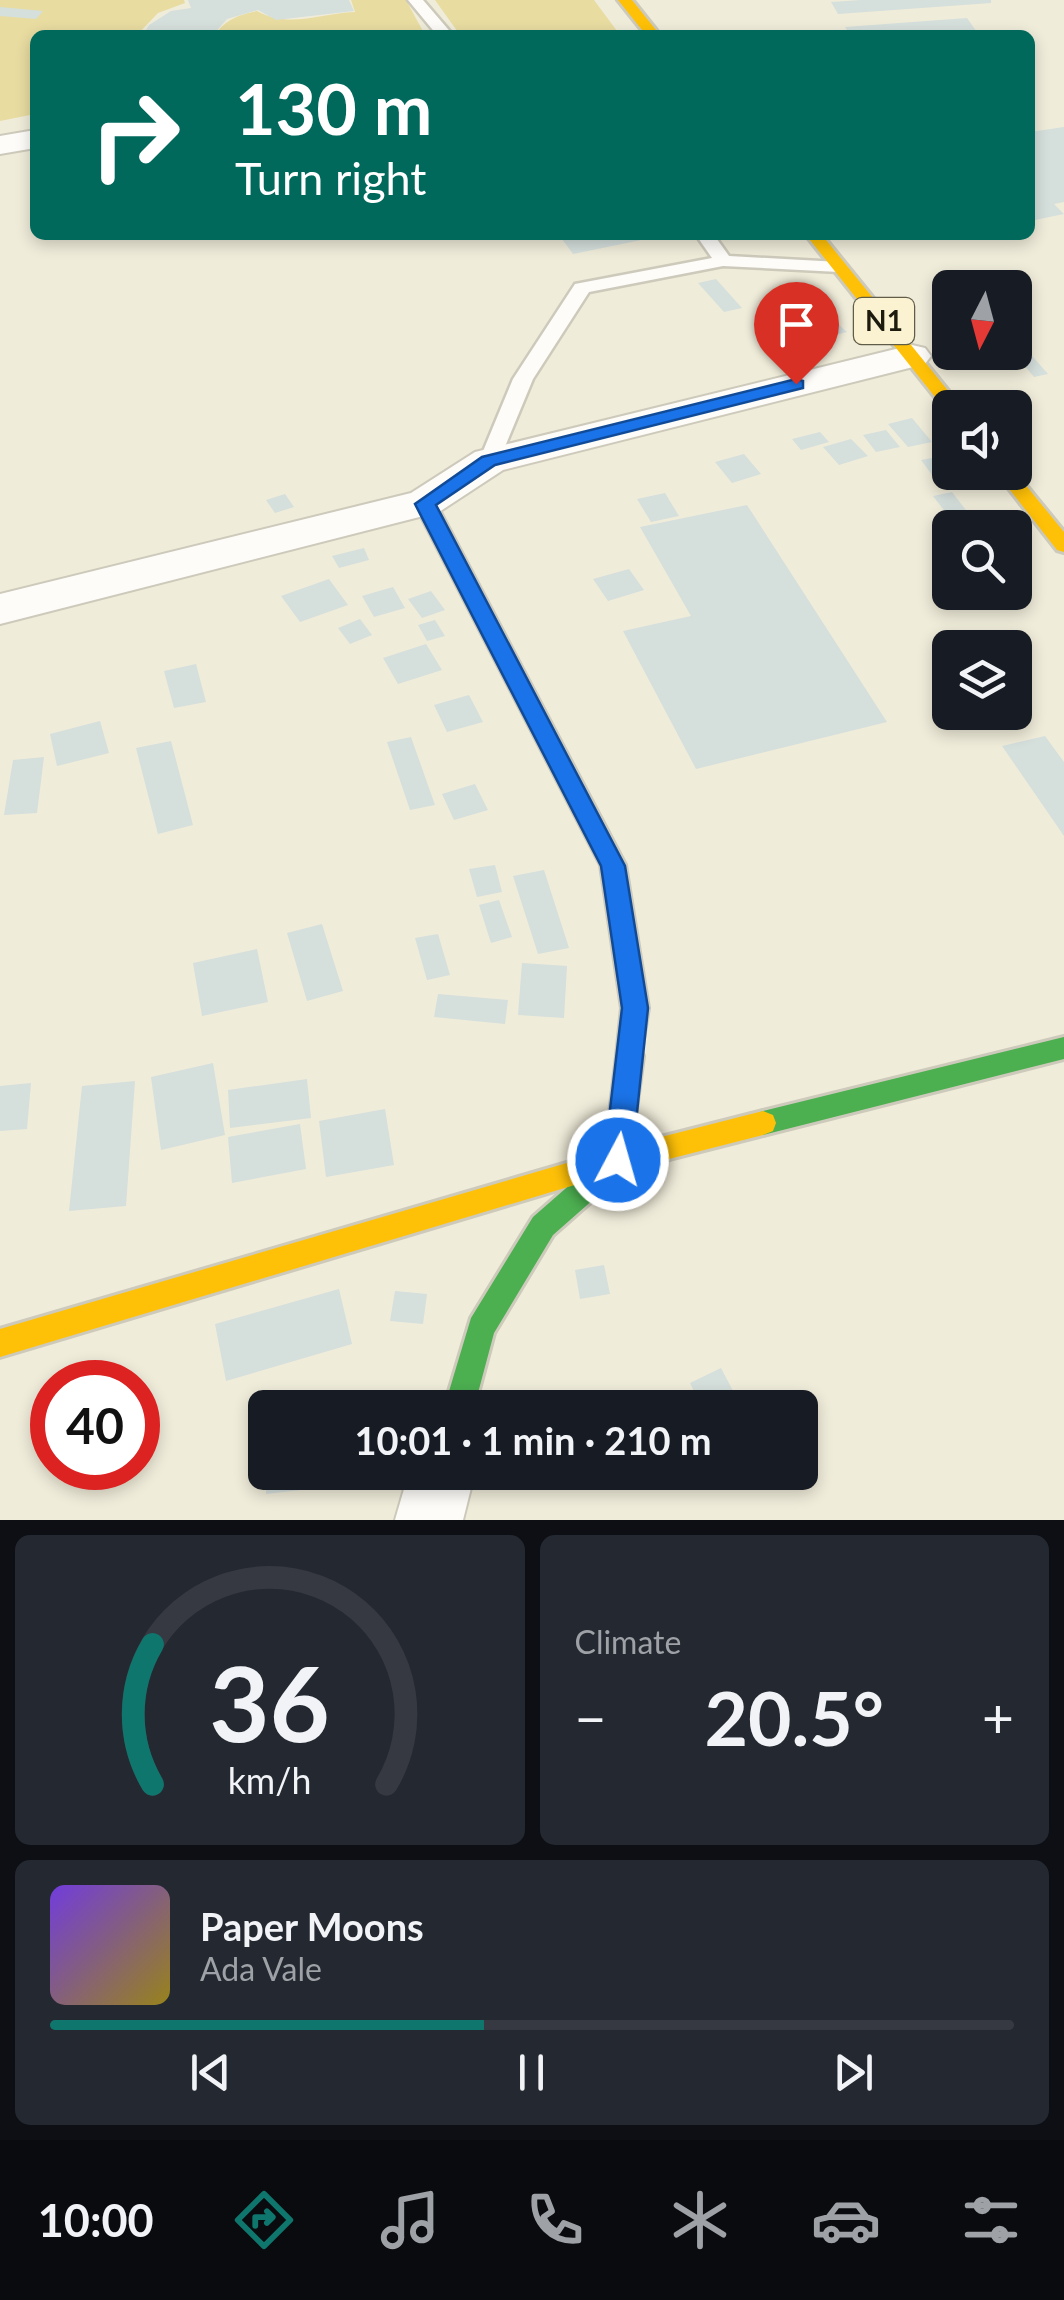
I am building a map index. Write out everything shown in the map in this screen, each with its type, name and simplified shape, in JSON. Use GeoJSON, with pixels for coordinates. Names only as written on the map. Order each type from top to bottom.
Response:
{"type":"FeatureCollection","features":[{"type":"Feature","properties":{"kind":"main road"},"geometry":{"type":"LineString","coordinates":[[625,0],[649,30]]}},
{"type":"Feature","properties":{"kind":"main road","name":"N1"},"geometry":{"type":"LineString","coordinates":[[818,240],[939,390]]}},
{"type":"Feature","properties":{"kind":"main road"},"geometry":{"type":"LineString","coordinates":[[1020,490],[1064,545]]}},
{"type":"Feature","properties":{"kind":"main road"},"geometry":{"type":"LineString","coordinates":[[425,504],[613,866],[635,1008],[618,1160],[544,1226],[481,1328],[465,1390]]}},
{"type":"Feature","properties":{"kind":"main road"},"geometry":{"type":"LineString","coordinates":[[0,1343],[618,1160],[1064,1048]]}},
{"type":"Feature","properties":{"kind":"street"},"geometry":{"type":"LineString","coordinates":[[0,145],[30,140]]}},
{"type":"Feature","properties":{"kind":"street"},"geometry":{"type":"LineString","coordinates":[[0,609],[425,504],[488,461],[912,356]]}},
{"type":"Feature","properties":{"kind":"street"},"geometry":{"type":"LineString","coordinates":[[429,1520],[437,1490]]}},
{"type":"Feature","properties":{"kind":"lane"},"geometry":{"type":"LineString","coordinates":[[415,0],[441,30]]}},
{"type":"Feature","properties":{"kind":"lane"},"geometry":{"type":"LineString","coordinates":[[708,240],[723,261]]}},
{"type":"Feature","properties":{"kind":"lane"},"geometry":{"type":"LineString","coordinates":[[488,461],[523,379],[582,288],[723,261],[839,266]]}},
{"type":"Feature","properties":{"kind":"shaded area"},"geometry":{"type":"Polygon","coordinates":[[[0,0],[184,0],[185,3],[158,13],[142,30],[30,30],[30,115],[0,121],[0,0]]]}},
{"type":"Feature","properties":{"kind":"shaded area"},"geometry":{"type":"Polygon","coordinates":[[[351,0],[406,0],[422,30],[219,30],[228,21],[257,11],[281,19],[355,12],[351,0]]]}},
{"type":"Feature","properties":{"kind":"shaded area"},"geometry":{"type":"Polygon","coordinates":[[[435,0],[594,0],[616,30],[456,30],[435,0]]]}},
{"type":"Feature","properties":{"kind":"building"},"geometry":{"type":"Polygon","coordinates":[[[188,0],[349,0],[354,11],[276,20],[258,10],[227,19],[217,30],[146,30],[171,11],[191,8],[188,0]]]}},
{"type":"Feature","properties":{"kind":"building"},"geometry":{"type":"Polygon","coordinates":[[[831,2],[991,3],[838,14],[831,2]]]}},
{"type":"Feature","properties":{"kind":"building"},"geometry":{"type":"Polygon","coordinates":[[[0,7],[43,11],[36,19],[0,16],[0,7]]]}},
{"type":"Feature","properties":{"kind":"building"},"geometry":{"type":"Polygon","coordinates":[[[967,18],[975,30],[847,30],[845,27],[967,18]]]}},
{"type":"Feature","properties":{"kind":"building"},"geometry":{"type":"Polygon","coordinates":[[[1064,127],[1064,202],[1054,204],[1064,214],[1035,220],[1035,131],[1064,127]]]}},
{"type":"Feature","properties":{"kind":"building"},"geometry":{"type":"Polygon","coordinates":[[[563,240],[641,240],[573,254],[563,240]]]}},
{"type":"Feature","properties":{"kind":"building"},"geometry":{"type":"Polygon","coordinates":[[[716,279],[742,308],[724,312],[698,283],[716,279]]]}},
{"type":"Feature","properties":{"kind":"building"},"geometry":{"type":"Polygon","coordinates":[[[836,322],[847,332],[828,337],[818,328],[836,322]]]}},
{"type":"Feature","properties":{"kind":"building"},"geometry":{"type":"Polygon","coordinates":[[[1032,356],[1048,374],[1034,377],[1028,370],[1032,370],[1032,356]]]}},
{"type":"Feature","properties":{"kind":"building"},"geometry":{"type":"Polygon","coordinates":[[[912,418],[932,442],[908,447],[888,424],[912,418]]]}},
{"type":"Feature","properties":{"kind":"building"},"geometry":{"type":"Polygon","coordinates":[[[886,430],[900,447],[876,452],[863,435],[886,430]]]}},
{"type":"Feature","properties":{"kind":"building"},"geometry":{"type":"Polygon","coordinates":[[[820,432],[829,442],[801,450],[792,439],[820,432]]]}},
{"type":"Feature","properties":{"kind":"building"},"geometry":{"type":"Polygon","coordinates":[[[851,439],[868,456],[839,465],[823,447],[851,439]]]}},
{"type":"Feature","properties":{"kind":"building"},"geometry":{"type":"Polygon","coordinates":[[[744,454],[761,474],[732,483],[715,462],[744,454]]]}},
{"type":"Feature","properties":{"kind":"building"},"geometry":{"type":"Polygon","coordinates":[[[932,458],[932,475],[921,460],[932,458]]]}},
{"type":"Feature","properties":{"kind":"building"},"geometry":{"type":"Polygon","coordinates":[[[952,492],[966,510],[944,510],[933,496],[952,492]]]}},
{"type":"Feature","properties":{"kind":"building"},"geometry":{"type":"Polygon","coordinates":[[[665,493],[679,516],[651,522],[637,499],[665,493]]]}},
{"type":"Feature","properties":{"kind":"building"},"geometry":{"type":"Polygon","coordinates":[[[285,494],[294,507],[275,513],[266,500],[285,494]]]}},
{"type":"Feature","properties":{"kind":"building"},"geometry":{"type":"Polygon","coordinates":[[[747,505],[887,722],[696,769],[623,631],[691,616],[640,527],[747,505]]]}},
{"type":"Feature","properties":{"kind":"building"},"geometry":{"type":"Polygon","coordinates":[[[364,548],[369,560],[339,568],[332,556],[364,548]]]}},
{"type":"Feature","properties":{"kind":"building"},"geometry":{"type":"Polygon","coordinates":[[[629,569],[644,590],[608,601],[593,579],[629,569]]]}},
{"type":"Feature","properties":{"kind":"building"},"geometry":{"type":"Polygon","coordinates":[[[329,579],[348,605],[300,622],[281,596],[329,579]]]}},
{"type":"Feature","properties":{"kind":"building"},"geometry":{"type":"Polygon","coordinates":[[[393,587],[405,608],[374,617],[362,596],[393,587]]]}},
{"type":"Feature","properties":{"kind":"building"},"geometry":{"type":"Polygon","coordinates":[[[431,591],[445,610],[422,618],[408,599],[431,591]]]}},
{"type":"Feature","properties":{"kind":"building"},"geometry":{"type":"Polygon","coordinates":[[[360,619],[372,635],[350,644],[338,628],[360,619]]]}},
{"type":"Feature","properties":{"kind":"building"},"geometry":{"type":"Polygon","coordinates":[[[435,620],[445,636],[427,641],[418,625],[435,620]]]}},
{"type":"Feature","properties":{"kind":"building"},"geometry":{"type":"Polygon","coordinates":[[[426,644],[442,670],[398,684],[383,658],[426,644]]]}},
{"type":"Feature","properties":{"kind":"building"},"geometry":{"type":"Polygon","coordinates":[[[196,664],[206,702],[174,708],[164,671],[196,664]]]}},
{"type":"Feature","properties":{"kind":"building"},"geometry":{"type":"Polygon","coordinates":[[[469,695],[483,722],[447,732],[434,705],[469,695]]]}},
{"type":"Feature","properties":{"kind":"building"},"geometry":{"type":"Polygon","coordinates":[[[100,721],[109,753],[57,766],[50,734],[100,721]]]}},
{"type":"Feature","properties":{"kind":"building"},"geometry":{"type":"Polygon","coordinates":[[[1045,736],[1064,762],[1064,836],[1002,746],[1045,736]]]}},
{"type":"Feature","properties":{"kind":"building"},"geometry":{"type":"Polygon","coordinates":[[[411,737],[435,805],[410,810],[387,742],[411,737]]]}},
{"type":"Feature","properties":{"kind":"building"},"geometry":{"type":"Polygon","coordinates":[[[171,741],[193,825],[158,834],[136,748],[171,741]]]}},
{"type":"Feature","properties":{"kind":"building"},"geometry":{"type":"Polygon","coordinates":[[[44,757],[37,813],[4,815],[13,760],[44,757]]]}},
{"type":"Feature","properties":{"kind":"building"},"geometry":{"type":"Polygon","coordinates":[[[475,784],[488,810],[454,820],[442,794],[475,784]]]}},
{"type":"Feature","properties":{"kind":"building"},"geometry":{"type":"Polygon","coordinates":[[[495,865],[502,892],[477,897],[469,869],[495,865]]]}},
{"type":"Feature","properties":{"kind":"building"},"geometry":{"type":"Polygon","coordinates":[[[544,870],[569,948],[538,954],[513,876],[544,870]]]}},
{"type":"Feature","properties":{"kind":"building"},"geometry":{"type":"Polygon","coordinates":[[[499,900],[512,937],[491,943],[479,905],[499,900]]]}},
{"type":"Feature","properties":{"kind":"building"},"geometry":{"type":"Polygon","coordinates":[[[322,924],[343,991],[307,1001],[287,933],[322,924]]]}},
{"type":"Feature","properties":{"kind":"building"},"geometry":{"type":"Polygon","coordinates":[[[438,934],[450,975],[427,980],[415,938],[438,934]]]}},
{"type":"Feature","properties":{"kind":"building"},"geometry":{"type":"Polygon","coordinates":[[[257,949],[268,1002],[202,1016],[193,963],[257,949]]]}},
{"type":"Feature","properties":{"kind":"building"},"geometry":{"type":"Polygon","coordinates":[[[522,963],[567,966],[564,1018],[518,1015],[522,963]]]}},
{"type":"Feature","properties":{"kind":"building"},"geometry":{"type":"Polygon","coordinates":[[[438,994],[508,1000],[505,1024],[434,1017],[438,994]]]}},
{"type":"Feature","properties":{"kind":"building"},"geometry":{"type":"Polygon","coordinates":[[[213,1063],[225,1135],[161,1150],[151,1077],[213,1063]]]}},
{"type":"Feature","properties":{"kind":"building"},"geometry":{"type":"Polygon","coordinates":[[[307,1079],[311,1118],[230,1128],[228,1090],[307,1079]]]}},
{"type":"Feature","properties":{"kind":"building"},"geometry":{"type":"Polygon","coordinates":[[[135,1081],[126,1206],[69,1211],[82,1086],[135,1081]]]}},
{"type":"Feature","properties":{"kind":"building"},"geometry":{"type":"Polygon","coordinates":[[[31,1083],[27,1129],[0,1131],[0,1086],[31,1083]]]}},
{"type":"Feature","properties":{"kind":"building"},"geometry":{"type":"Polygon","coordinates":[[[385,1109],[394,1165],[326,1177],[319,1121],[385,1109]]]}},
{"type":"Feature","properties":{"kind":"building"},"geometry":{"type":"Polygon","coordinates":[[[300,1124],[306,1169],[232,1183],[228,1137],[300,1124]]]}},
{"type":"Feature","properties":{"kind":"building"},"geometry":{"type":"Polygon","coordinates":[[[604,1265],[610,1294],[580,1299],[575,1270],[604,1265]]]}},
{"type":"Feature","properties":{"kind":"building"},"geometry":{"type":"Polygon","coordinates":[[[339,1289],[352,1344],[226,1381],[215,1324],[339,1289]]]}},
{"type":"Feature","properties":{"kind":"building"},"geometry":{"type":"Polygon","coordinates":[[[395,1291],[427,1294],[423,1324],[390,1321],[395,1291]]]}},
{"type":"Feature","properties":{"kind":"building"},"geometry":{"type":"Polygon","coordinates":[[[721,1368],[733,1390],[693,1390],[690,1383],[721,1368]]]}},
{"type":"Feature","properties":{"kind":"building"},"geometry":{"type":"Polygon","coordinates":[[[266,1490],[301,1490],[266,1494],[266,1490]]]}},
{"type":"Feature","properties":{"kind":"traffic: fast"},"geometry":{"type":"LineString","coordinates":[[763,1123],[1064,1048]]}},
{"type":"Feature","properties":{"kind":"traffic: fast"},"geometry":{"type":"LineString","coordinates":[[464,1390],[481,1328],[543,1226],[618,1160],[630,1056]]}},
{"type":"Feature","properties":{"kind":"traffic: slow"},"geometry":{"type":"LineString","coordinates":[[625,0],[649,30]]}},
{"type":"Feature","properties":{"kind":"traffic: slow"},"geometry":{"type":"LineString","coordinates":[[818,240],[939,390]]}},
{"type":"Feature","properties":{"kind":"traffic: slow"},"geometry":{"type":"LineString","coordinates":[[1020,490],[1064,545]]}},
{"type":"Feature","properties":{"kind":"traffic: slow"},"geometry":{"type":"LineString","coordinates":[[425,503],[613,865],[635,1008],[630,1056]]}},
{"type":"Feature","properties":{"kind":"traffic: slow"},"geometry":{"type":"LineString","coordinates":[[0,1343],[618,1160],[763,1123]]}},
{"type":"Feature","properties":{"kind":"route"},"geometry":{"type":"LineString","coordinates":[[618,1160],[635,1008],[613,866],[425,504],[488,461],[796,384]]}}]}
